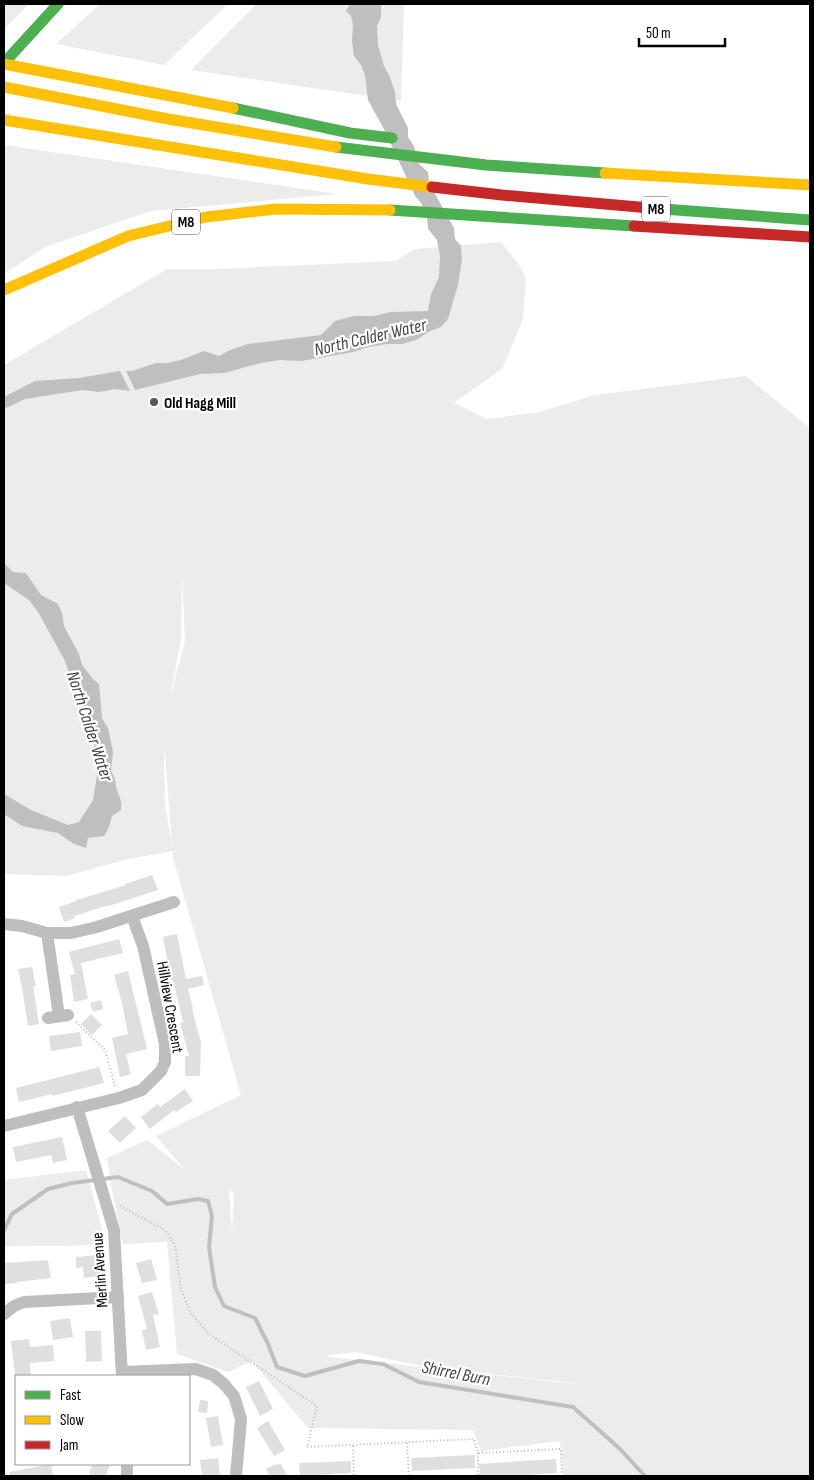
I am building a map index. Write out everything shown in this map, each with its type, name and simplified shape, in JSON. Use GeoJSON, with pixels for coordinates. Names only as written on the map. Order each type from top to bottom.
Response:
{"type":"FeatureCollection","features":[{"type":"Feature","properties":{"kind":"main road"},"geometry":{"type":"LineString","coordinates":[[4,64],[58,4]]}},
{"type":"Feature","properties":{"kind":"main road"},"geometry":{"type":"LineString","coordinates":[[4,64],[240,109],[350,133],[407,140]]}},
{"type":"Feature","properties":{"kind":"main road","name":"M8"},"geometry":{"type":"LineString","coordinates":[[4,87],[168,119],[356,150],[486,164],[614,174],[810,184]]}},
{"type":"Feature","properties":{"kind":"main road","name":"M8"},"geometry":{"type":"LineString","coordinates":[[4,120],[368,180],[502,195],[810,220]]}},
{"type":"Feature","properties":{"kind":"main road","name":"M8"},"geometry":{"type":"LineString","coordinates":[[511,156],[614,174]]}},
{"type":"Feature","properties":{"kind":"main road","name":"M8"},"geometry":{"type":"LineString","coordinates":[[4,290],[128,236],[206,217],[276,209],[380,209],[810,237]]}},
{"type":"Feature","properties":{"kind":"street"},"geometry":{"type":"LineString","coordinates":[[4,924],[22,926],[47,933],[71,933],[97,927],[174,902]]}},
{"type":"Feature","properties":{"kind":"street","name":"Hillview Crescent"},"geometry":{"type":"LineString","coordinates":[[4,1126],[119,1098],[142,1090],[161,1071],[165,1062],[165,1044],[148,965],[132,916]]}},
{"type":"Feature","properties":{"kind":"street"},"geometry":{"type":"LineString","coordinates":[[47,933],[58,1016]]}},
{"type":"Feature","properties":{"kind":"street","name":"Merlin Avenue"},"geometry":{"type":"LineString","coordinates":[[77,1107],[114,1230],[122,1374]]}},
{"type":"Feature","properties":{"kind":"street"},"geometry":{"type":"LineString","coordinates":[[4,1314],[14,1306],[24,1302],[118,1297]]}},
{"type":"Feature","properties":{"kind":"street"},"geometry":{"type":"LineString","coordinates":[[122,1374],[196,1370],[214,1375],[234,1396],[241,1419],[236,1476]]}},
{"type":"Feature","properties":{"kind":"path"},"geometry":{"type":"LineString","coordinates":[[58,1016],[105,1050],[119,1098]]}},
{"type":"Feature","properties":{"kind":"path"},"geometry":{"type":"LineString","coordinates":[[103,1193],[165,1230],[175,1245],[181,1290],[184,1298],[191,1313],[209,1334],[317,1406],[307,1447],[474,1439],[478,1453],[478,1476]]}},
{"type":"Feature","properties":{"kind":"path"},"geometry":{"type":"LineString","coordinates":[[407,1442],[409,1476]]}},
{"type":"Feature","properties":{"kind":"path"},"geometry":{"type":"LineString","coordinates":[[353,1445],[354,1476]]}},
{"type":"Feature","properties":{"kind":"path"},"geometry":{"type":"LineString","coordinates":[[478,1453],[561,1449],[562,1476]]}},
{"type":"Feature","properties":{"kind":"shaded area"},"geometry":{"type":"Polygon","coordinates":[[[4,4],[29,4],[4,29],[4,4]]]}},
{"type":"Feature","properties":{"kind":"shaded area"},"geometry":{"type":"Polygon","coordinates":[[[100,4],[228,4],[164,65],[56,44],[100,4]]]}},
{"type":"Feature","properties":{"kind":"shaded area"},"geometry":{"type":"Polygon","coordinates":[[[256,4],[409,4],[404,5],[401,101],[191,70],[256,4]]]}},
{"type":"Feature","properties":{"kind":"shaded area"},"geometry":{"type":"Polygon","coordinates":[[[4,145],[337,194],[151,211],[45,247],[4,274],[4,145]]]}},
{"type":"Feature","properties":{"kind":"shaded area"},"geometry":{"type":"Polygon","coordinates":[[[501,242],[520,266],[526,279],[523,319],[502,369],[452,404],[455,403],[487,419],[539,412],[595,395],[746,376],[810,428],[810,1476],[563,1476],[560,1441],[481,1451],[473,1430],[308,1428],[252,1361],[228,1372],[177,1354],[167,1242],[123,1244],[107,1158],[147,1140],[185,1170],[156,1136],[241,1095],[173,858],[173,851],[128,859],[66,876],[4,874],[4,365],[167,269],[218,269],[395,261],[415,249],[501,242]],[[182,573],[181,638],[170,698],[185,641],[182,573]],[[164,754],[165,806],[172,844],[164,754]],[[226,1189],[229,1191],[232,1232],[234,1193],[226,1189]],[[355,1352],[327,1355],[329,1357],[576,1384],[426,1367],[355,1352]]]}},
{"type":"Feature","properties":{"kind":"shaded area"},"geometry":{"type":"Polygon","coordinates":[[[86,1170],[104,1243],[4,1247],[4,1180],[86,1170]]]}},
{"type":"Feature","properties":{"kind":"water","name":"North Calder Water"},"geometry":{"type":"Polygon","coordinates":[[[350,4],[381,4],[381,17],[377,26],[378,45],[384,66],[395,92],[396,104],[408,128],[408,137],[414,146],[419,164],[428,172],[429,183],[454,228],[455,239],[461,246],[462,260],[458,285],[448,319],[441,327],[430,331],[416,340],[402,344],[369,347],[353,352],[301,361],[280,360],[261,363],[224,373],[200,374],[135,390],[126,371],[132,371],[156,363],[181,360],[204,351],[219,356],[248,344],[321,335],[335,321],[354,316],[374,316],[390,312],[428,311],[431,294],[439,277],[440,256],[437,240],[428,229],[427,217],[421,203],[415,196],[385,131],[368,100],[365,75],[361,65],[354,56],[352,41],[353,25],[351,16],[346,11],[350,4]]]}},
{"type":"Feature","properties":{"kind":"water"},"geometry":{"type":"Polygon","coordinates":[[[120,371],[130,391],[115,389],[99,392],[83,390],[25,399],[4,409],[4,397],[35,381],[79,378],[120,371]]]}},
{"type":"Feature","properties":{"kind":"water","name":"North Calder Water"},"geometry":{"type":"Polygon","coordinates":[[[4,563],[13,572],[26,573],[41,595],[58,604],[64,626],[79,654],[82,665],[99,684],[102,718],[108,728],[113,752],[111,771],[115,778],[121,810],[112,816],[104,836],[88,838],[86,848],[74,844],[58,833],[22,826],[4,814],[4,794],[31,810],[68,825],[79,822],[93,800],[97,776],[94,741],[78,689],[38,612],[29,600],[4,583],[4,563]]]}},
{"type":"Feature","properties":{"kind":"building"},"geometry":{"type":"Polygon","coordinates":[[[152,875],[158,890],[74,916],[75,918],[64,922],[59,907],[152,875]]]}},
{"type":"Feature","properties":{"kind":"building"},"geometry":{"type":"Polygon","coordinates":[[[177,934],[186,979],[202,976],[204,985],[188,989],[201,1043],[200,1076],[185,1076],[185,1056],[189,1056],[180,1023],[183,1022],[173,980],[171,980],[163,937],[177,934]]]}},
{"type":"Feature","properties":{"kind":"building"},"geometry":{"type":"Polygon","coordinates":[[[119,939],[123,953],[81,963],[88,999],[74,1002],[70,975],[75,974],[69,952],[119,939]]]}},
{"type":"Feature","properties":{"kind":"building"},"geometry":{"type":"Polygon","coordinates":[[[32,967],[36,986],[33,986],[39,1024],[28,1026],[18,969],[32,967]]]}},
{"type":"Feature","properties":{"kind":"building"},"geometry":{"type":"Polygon","coordinates":[[[128,971],[147,1049],[126,1054],[131,1074],[120,1077],[112,1038],[128,1034],[114,975],[128,971]]]}},
{"type":"Feature","properties":{"kind":"building"},"geometry":{"type":"Polygon","coordinates":[[[101,1000],[103,1009],[93,1012],[90,1003],[101,1000]]]}},
{"type":"Feature","properties":{"kind":"building"},"geometry":{"type":"Polygon","coordinates":[[[91,1014],[102,1025],[92,1035],[81,1024],[91,1014]]]}},
{"type":"Feature","properties":{"kind":"building"},"geometry":{"type":"Polygon","coordinates":[[[80,1032],[82,1046],[51,1051],[49,1036],[80,1032]]]}},
{"type":"Feature","properties":{"kind":"building"},"geometry":{"type":"Polygon","coordinates":[[[99,1067],[104,1083],[19,1102],[16,1088],[99,1067]]]}},
{"type":"Feature","properties":{"kind":"building"},"geometry":{"type":"Polygon","coordinates":[[[185,1089],[193,1101],[176,1112],[174,1110],[150,1129],[141,1117],[158,1104],[160,1107],[185,1089]]]}},
{"type":"Feature","properties":{"kind":"building"},"geometry":{"type":"Polygon","coordinates":[[[125,1116],[136,1128],[120,1143],[108,1131],[125,1116]]]}},
{"type":"Feature","properties":{"kind":"building"},"geometry":{"type":"Polygon","coordinates":[[[62,1137],[67,1160],[53,1163],[51,1155],[16,1162],[13,1147],[62,1137]]]}},
{"type":"Feature","properties":{"kind":"building"},"geometry":{"type":"Polygon","coordinates":[[[99,1255],[101,1276],[84,1278],[83,1267],[76,1268],[76,1257],[99,1255]]]}},
{"type":"Feature","properties":{"kind":"building"},"geometry":{"type":"Polygon","coordinates":[[[151,1259],[157,1280],[142,1283],[136,1263],[151,1259]]]}},
{"type":"Feature","properties":{"kind":"building"},"geometry":{"type":"Polygon","coordinates":[[[48,1260],[51,1278],[4,1284],[4,1263],[48,1260]]]}},
{"type":"Feature","properties":{"kind":"building"},"geometry":{"type":"Polygon","coordinates":[[[152,1292],[159,1314],[153,1315],[160,1347],[146,1350],[142,1330],[147,1329],[138,1296],[152,1292]]]}},
{"type":"Feature","properties":{"kind":"building"},"geometry":{"type":"Polygon","coordinates":[[[70,1318],[73,1337],[53,1340],[50,1321],[70,1318]]]}},
{"type":"Feature","properties":{"kind":"building"},"geometry":{"type":"Polygon","coordinates":[[[85,1331],[101,1331],[102,1361],[86,1362],[85,1331]]]}},
{"type":"Feature","properties":{"kind":"building"},"geometry":{"type":"Polygon","coordinates":[[[29,1339],[30,1347],[53,1345],[54,1361],[30,1363],[31,1375],[15,1376],[11,1341],[29,1339]]]}},
{"type":"Feature","properties":{"kind":"building"},"geometry":{"type":"Polygon","coordinates":[[[259,1381],[273,1409],[260,1416],[246,1387],[259,1381]]]}},
{"type":"Feature","properties":{"kind":"building"},"geometry":{"type":"Polygon","coordinates":[[[200,1400],[208,1401],[207,1413],[198,1412],[200,1400]]]}},
{"type":"Feature","properties":{"kind":"building"},"geometry":{"type":"Polygon","coordinates":[[[218,1416],[223,1445],[211,1447],[206,1418],[218,1416]]]}},
{"type":"Feature","properties":{"kind":"building"},"geometry":{"type":"Polygon","coordinates":[[[268,1421],[285,1450],[274,1456],[257,1428],[268,1421]]]}},
{"type":"Feature","properties":{"kind":"building"},"geometry":{"type":"Polygon","coordinates":[[[475,1455],[475,1468],[412,1471],[411,1458],[475,1455]]]}},
{"type":"Feature","properties":{"kind":"building"},"geometry":{"type":"Polygon","coordinates":[[[218,1458],[220,1476],[202,1476],[200,1460],[218,1458]]]}},
{"type":"Feature","properties":{"kind":"building"},"geometry":{"type":"Polygon","coordinates":[[[556,1459],[557,1473],[480,1476],[479,1464],[556,1459]]]}},
{"type":"Feature","properties":{"kind":"building"},"geometry":{"type":"Polygon","coordinates":[[[351,1461],[351,1473],[300,1476],[299,1463],[351,1461]]]}},
{"type":"Feature","properties":{"kind":"building"},"geometry":{"type":"Polygon","coordinates":[[[281,1464],[287,1476],[270,1476],[266,1469],[273,1465],[281,1464]]]}},
{"type":"Feature","properties":{"kind":"building"},"geometry":{"type":"Polygon","coordinates":[[[51,1465],[53,1476],[10,1476],[9,1472],[51,1465]]]}},
{"type":"Feature","properties":{"kind":"building"},"geometry":{"type":"Polygon","coordinates":[[[92,1465],[110,1465],[106,1476],[89,1474],[92,1465]]]}},
{"type":"Feature","properties":{"kind":"waterway","name":"Shirrel Burn"},"geometry":{"type":"LineString","coordinates":[[4,1230],[12,1214],[48,1189],[72,1183],[118,1177],[152,1191],[167,1204],[198,1199],[208,1201],[212,1216],[209,1247],[215,1287],[224,1306],[255,1318],[277,1367],[305,1376],[359,1361],[383,1364],[419,1382],[573,1407],[619,1448],[645,1476]]}},
{"type":"Feature","properties":{"kind":"traffic: fast"},"geometry":{"type":"LineString","coordinates":[[4,63],[58,4]]}},
{"type":"Feature","properties":{"kind":"traffic: fast"},"geometry":{"type":"LineString","coordinates":[[233,108],[350,133],[392,138]]}},
{"type":"Feature","properties":{"kind":"traffic: fast"},"geometry":{"type":"LineString","coordinates":[[336,147],[486,165],[605,173]]}},
{"type":"Feature","properties":{"kind":"traffic: fast"},"geometry":{"type":"LineString","coordinates":[[650,208],[810,220]]}},
{"type":"Feature","properties":{"kind":"traffic: fast"},"geometry":{"type":"LineString","coordinates":[[390,210],[634,226]]}},
{"type":"Feature","properties":{"kind":"traffic: slow"},"geometry":{"type":"LineString","coordinates":[[4,64],[233,108]]}},
{"type":"Feature","properties":{"kind":"traffic: slow"},"geometry":{"type":"LineString","coordinates":[[4,87],[168,119],[336,147]]}},
{"type":"Feature","properties":{"kind":"traffic: slow"},"geometry":{"type":"LineString","coordinates":[[4,120],[368,179],[432,187]]}},
{"type":"Feature","properties":{"kind":"traffic: slow"},"geometry":{"type":"LineString","coordinates":[[605,173],[810,185]]}},
{"type":"Feature","properties":{"kind":"traffic: slow"},"geometry":{"type":"LineString","coordinates":[[4,290],[128,236],[206,217],[276,209],[390,210]]}},
{"type":"Feature","properties":{"kind":"traffic: jam"},"geometry":{"type":"LineString","coordinates":[[432,187],[650,208]]}},
{"type":"Feature","properties":{"kind":"traffic: jam"},"geometry":{"type":"LineString","coordinates":[[634,226],[810,237]]}},
{"type":"Feature","properties":{"kind":"place","name":"Old Hagg Mill"},"geometry":{"type":"Point","coordinates":[154,402]}}]}
